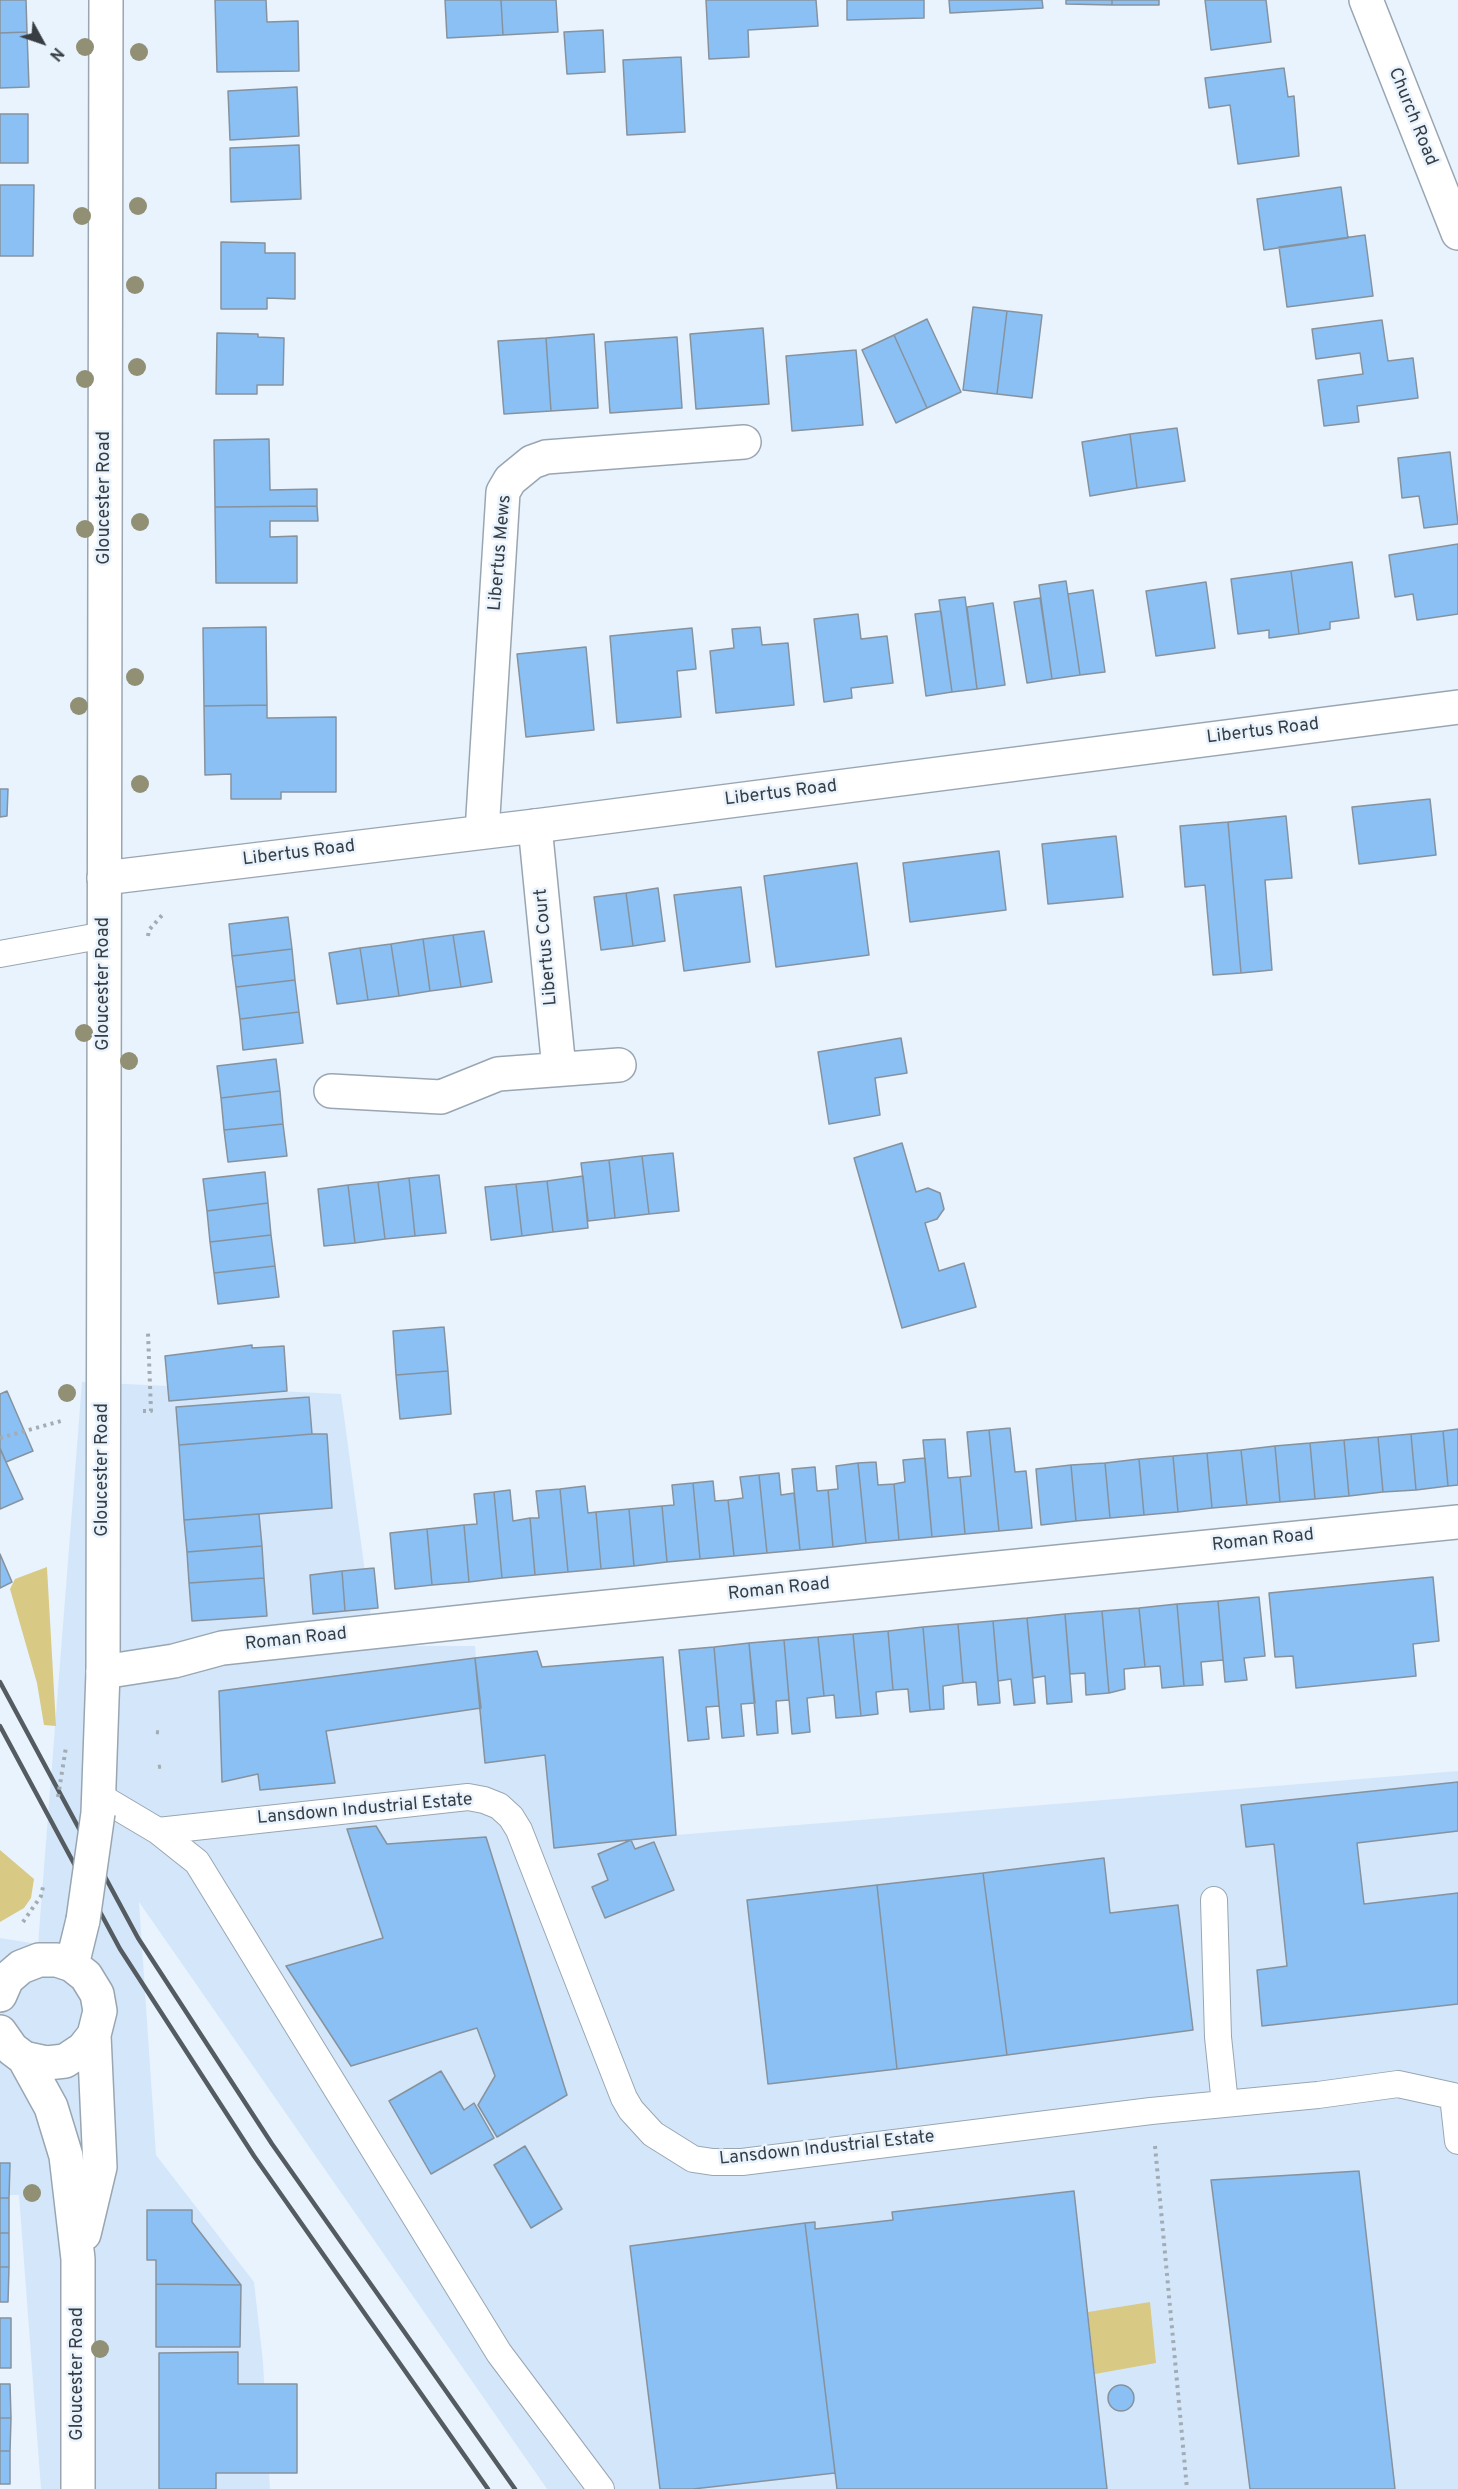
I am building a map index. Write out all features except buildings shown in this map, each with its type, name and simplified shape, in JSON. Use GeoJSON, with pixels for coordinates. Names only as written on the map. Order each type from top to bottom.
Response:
{"type":"FeatureCollection","features":[{"type":"Feature","properties":{"kind":"street","name":"Gloucester Road"},"geometry":{"type":"LineString","coordinates":[[78,2259],[100,2166],[94,2035],[100,2011],[97,1994],[86,1976],[72,1965],[83,1920],[98,1804],[103,1672],[106,0]]}},
{"type":"Feature","properties":{"kind":"street","name":"Church Road"},"geometry":{"type":"LineString","coordinates":[[1366,0],[1458,233]]}},
{"type":"Feature","properties":{"kind":"street","name":"Libertus Mews"},"geometry":{"type":"LineString","coordinates":[[482,832],[503,492],[510,480],[519,470],[546,457],[744,442]]}},
{"type":"Feature","properties":{"kind":"street","name":"Libertus Road"},"geometry":{"type":"LineString","coordinates":[[105,878],[535,826],[1458,707]]}},
{"type":"Feature","properties":{"kind":"street","name":"Libertus Court"},"geometry":{"type":"LineString","coordinates":[[535,826],[559,1069]]}},
{"type":"Feature","properties":{"kind":"street"},"geometry":{"type":"LineString","coordinates":[[331,1091],[441,1097],[498,1074],[619,1065]]}},
{"type":"Feature","properties":{"kind":"street","name":"Roman Road"},"geometry":{"type":"LineString","coordinates":[[103,1672],[174,1661],[222,1648],[1458,1522]]}},
{"type":"Feature","properties":{"kind":"street"},"geometry":{"type":"LineString","coordinates":[[2,1983],[21,1967],[39,1960],[57,1960],[72,1965]]}},
{"type":"Feature","properties":{"kind":"street","name":"Gloucester Road"},"geometry":{"type":"LineString","coordinates":[[0,2032],[12,2049],[24,2058],[51,2107],[66,2156],[78,2259],[78,2489]]}},
{"type":"Feature","properties":{"kind":"street"},"geometry":{"type":"LineString","coordinates":[[24,2058],[47,2063],[65,2061],[83,2049],[94,2035]]}},
{"type":"Feature","properties":{"kind":"lane"},"geometry":{"type":"LineString","coordinates":[[0,954],[105,934]]}},
{"type":"Feature","properties":{"kind":"lane","name":"Lansdown Industrial Estate"},"geometry":{"type":"LineString","coordinates":[[158,1831],[468,1797],[499,1806],[511,1817],[519,1830],[624,2098],[631,2110],[653,2134],[693,2159],[712,2162],[742,2162],[1398,2084],[1456,2096],[1458,2141]]}},
{"type":"Feature","properties":{"kind":"lane"},"geometry":{"type":"LineString","coordinates":[[98,1804],[158,1831],[197,1862],[499,2353],[602,2489]]}},
{"type":"Feature","properties":{"kind":"lane"},"geometry":{"type":"LineString","coordinates":[[1214,1900],[1218,2037],[1225,2104]]}},
{"type":"Feature","properties":{"kind":"path"},"geometry":{"type":"LineString","coordinates":[[148,939],[149,930],[165,911]]}},
{"type":"Feature","properties":{"kind":"path"},"geometry":{"type":"LineString","coordinates":[[148,1331],[151,1411]]}},
{"type":"Feature","properties":{"kind":"path"},"geometry":{"type":"LineString","coordinates":[[0,1438],[71,1419]]}},
{"type":"Feature","properties":{"kind":"path"},"geometry":{"type":"LineString","coordinates":[[156,1732],[163,1733]]}},
{"type":"Feature","properties":{"kind":"path"},"geometry":{"type":"LineString","coordinates":[[158,1767],[164,1767]]}},
{"type":"Feature","properties":{"kind":"path"},"geometry":{"type":"LineString","coordinates":[[15,1926],[22,1922],[41,1896],[45,1878]]}},
{"type":"Feature","properties":{"kind":"path"},"geometry":{"type":"LineString","coordinates":[[1151,2112],[1165,2237],[1187,2489]]}},
{"type":"Feature","properties":{"kind":"shaded area"},"geometry":{"type":"Polygon","coordinates":[[[82,1382],[341,1394],[375,1646],[475,1646],[476,1658],[537,1651],[543,1667],[663,1657],[676,1835],[1458,1771],[1458,2489],[547,2489],[139,1902],[156,2155],[254,2282],[263,2362],[270,2489],[41,2489],[19,2195],[0,2195],[0,1938],[38,1944],[82,1382]]]}},
{"type":"Feature","properties":{"kind":"shaded area"},"geometry":{"type":"Polygon","coordinates":[[[47,1567],[56,1726],[44,1725],[37,1683],[10,1589],[15,1579],[47,1567]]]}},
{"type":"Feature","properties":{"kind":"shaded area"},"geometry":{"type":"Polygon","coordinates":[[[0,1850],[34,1879],[31,1898],[24,1908],[0,1922],[0,1850]]]}},
{"type":"Feature","properties":{"kind":"shaded area"},"geometry":{"type":"Polygon","coordinates":[[[1150,2302],[1156,2363],[1095,2374],[1088,2312],[1150,2302]]]}},
{"type":"Feature","properties":{"kind":"railway"},"geometry":{"type":"LineString","coordinates":[[0,1682],[138,1938],[272,2144],[515,2489]]}},
{"type":"Feature","properties":{"kind":"railway"},"geometry":{"type":"LineString","coordinates":[[0,1726],[120,1949],[254,2156],[488,2489]]}}]}
